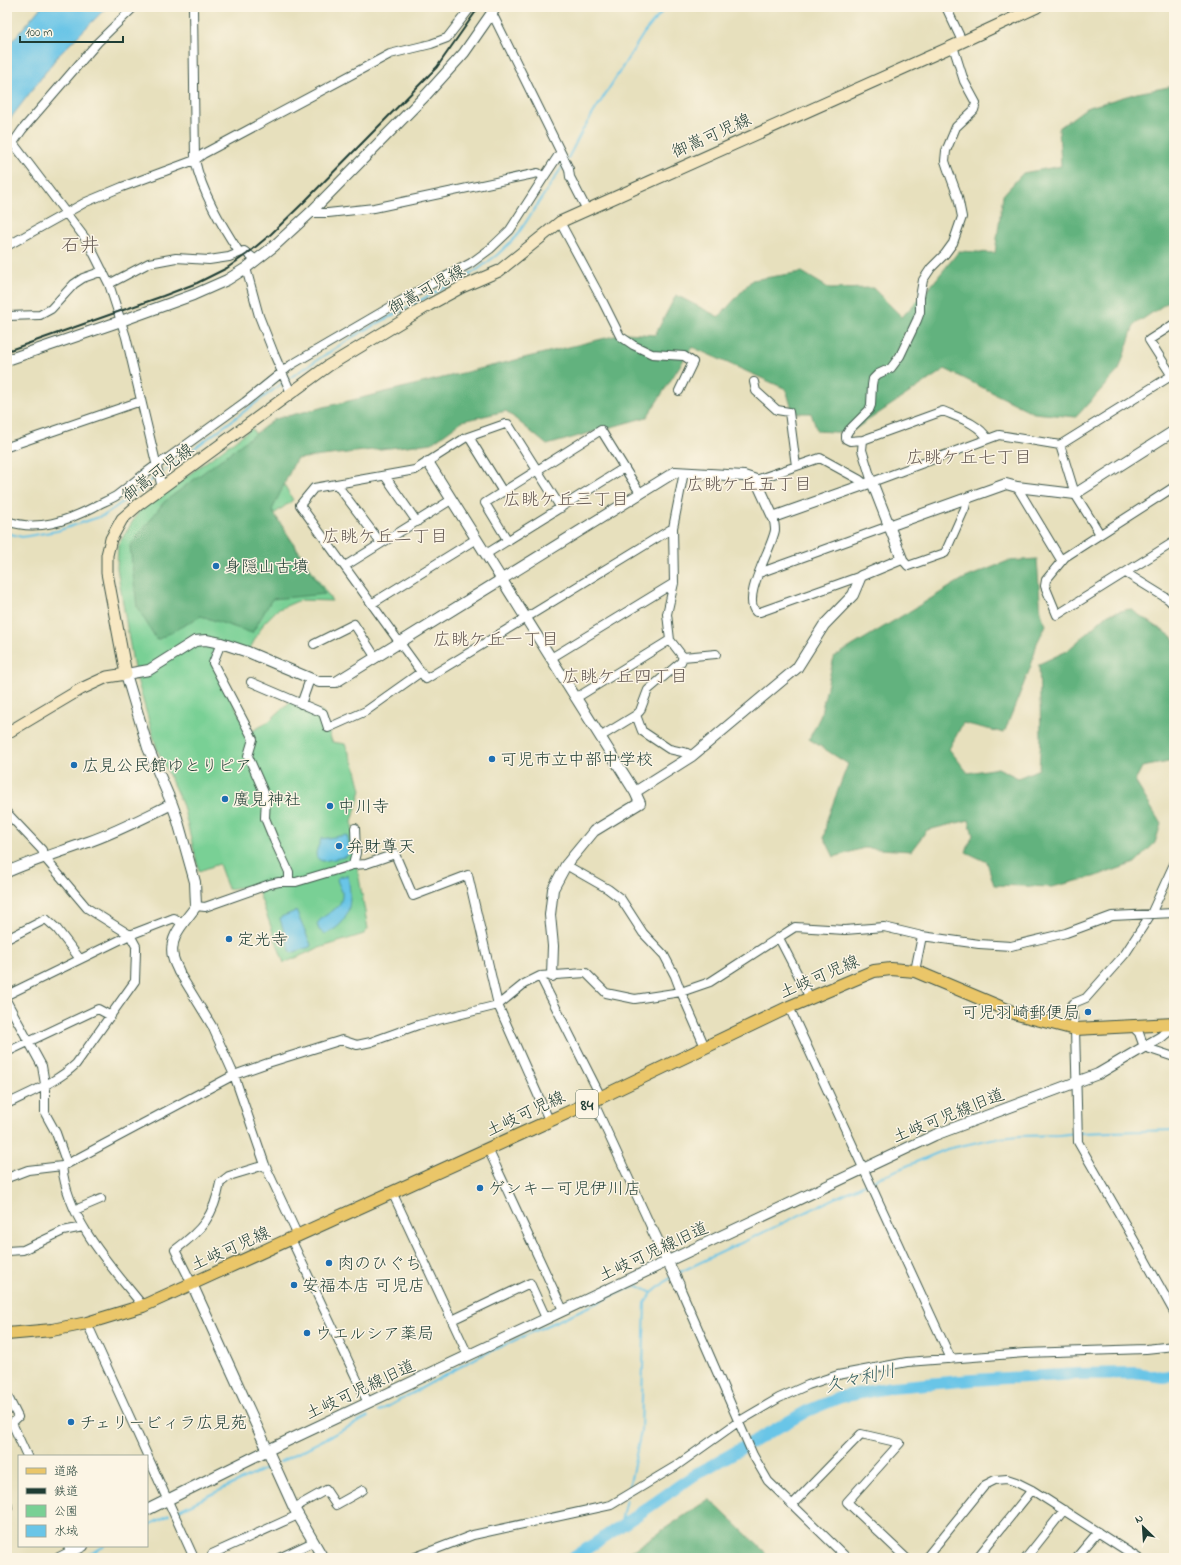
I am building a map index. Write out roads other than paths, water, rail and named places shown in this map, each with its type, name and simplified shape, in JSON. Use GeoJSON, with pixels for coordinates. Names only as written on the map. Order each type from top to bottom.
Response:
{"type":"FeatureCollection","features":[{"type":"Feature","properties":{"kind":"main road","name":"御嵩可児線"},"geometry":{"type":"LineString","coordinates":[[126,674],[107,573],[107,555],[110,540],[122,519],[138,505],[289,389],[429,305],[462,287],[499,271],[560,222],[958,44],[1037,7]]}},
{"type":"Feature","properties":{"kind":"main road"},"geometry":{"type":"LineString","coordinates":[[7,733],[81,689],[107,677],[126,674]]}},
{"type":"Feature","properties":{"kind":"main road","name":"土岐可児線"},"geometry":{"type":"LineString","coordinates":[[7,1334],[52,1330],[86,1323],[142,1306],[597,1099],[789,1007],[874,971],[891,969],[915,971],[1017,1014],[1075,1029],[1174,1025]]}},
{"type":"Feature","properties":{"kind":"street"},"geometry":{"type":"LineString","coordinates":[[134,7],[115,23],[10,145],[67,213],[88,242],[109,284],[122,321],[162,488]]}},
{"type":"Feature","properties":{"kind":"street"},"geometry":{"type":"LineString","coordinates":[[193,7],[196,160],[199,177],[224,228],[239,252]]}},
{"type":"Feature","properties":{"kind":"street"},"geometry":{"type":"LineString","coordinates":[[7,246],[86,202],[196,160],[203,154],[390,54],[431,44],[447,38],[471,7]]}},
{"type":"Feature","properties":{"kind":"street"},"geometry":{"type":"LineString","coordinates":[[946,7],[958,44],[964,81],[976,103],[974,110],[956,127],[945,156],[947,167],[958,197],[962,217],[953,243],[945,254],[931,268],[923,280],[919,316],[900,356],[891,368],[878,374],[874,379],[869,410],[849,430],[846,438],[850,441],[863,440],[943,411],[968,421],[985,434],[988,439]]}},
{"type":"Feature","properties":{"kind":"street"},"geometry":{"type":"LineString","coordinates":[[492,9],[587,210]]}},
{"type":"Feature","properties":{"kind":"street"},"geometry":{"type":"LineString","coordinates":[[7,360],[193,295],[227,280],[246,268],[274,247],[310,213],[443,77],[464,52],[492,9]]}},
{"type":"Feature","properties":{"kind":"street"},"geometry":{"type":"LineString","coordinates":[[7,521],[34,526],[64,521],[115,496],[156,464],[168,458],[283,374],[291,365],[411,295],[471,263],[490,249],[510,230],[544,177],[561,156]]}},
{"type":"Feature","properties":{"kind":"street"},"geometry":{"type":"LineString","coordinates":[[310,213],[328,213],[374,208],[538,173],[544,177]]}},
{"type":"Feature","properties":{"kind":"street"},"geometry":{"type":"LineString","coordinates":[[560,222],[620,336],[633,345],[652,354],[684,356],[693,362],[679,391]]}},
{"type":"Feature","properties":{"kind":"street"},"geometry":{"type":"LineString","coordinates":[[109,284],[149,263],[176,258],[209,260],[229,257],[244,251],[256,260]]}},
{"type":"Feature","properties":{"kind":"street"},"geometry":{"type":"LineString","coordinates":[[246,268],[259,316],[289,389]]}},
{"type":"Feature","properties":{"kind":"street"},"geometry":{"type":"LineString","coordinates":[[7,316],[40,315],[51,309],[74,284],[83,278],[103,271]]}},
{"type":"Feature","properties":{"kind":"street"},"geometry":{"type":"LineString","coordinates":[[773,517],[1000,435],[1060,445],[1173,376],[1149,340],[1174,324]]}},
{"type":"Feature","properties":{"kind":"street"},"geometry":{"type":"LineString","coordinates":[[754,382],[756,391],[777,410],[789,412],[796,466]]}},
{"type":"Feature","properties":{"kind":"street"},"geometry":{"type":"LineString","coordinates":[[7,447],[141,401]]}},
{"type":"Feature","properties":{"kind":"street"},"geometry":{"type":"LineString","coordinates":[[561,508],[508,424],[469,437],[415,470],[314,488],[300,505],[373,603],[426,679],[673,528]]}},
{"type":"Feature","properties":{"kind":"street"},"geometry":{"type":"LineString","coordinates":[[508,541],[485,503],[602,430],[640,493]]}},
{"type":"Feature","properties":{"kind":"street"},"geometry":{"type":"LineString","coordinates":[[759,573],[1006,484],[1017,488],[1075,494],[1174,431]]}},
{"type":"Feature","properties":{"kind":"street"},"geometry":{"type":"LineString","coordinates":[[469,437],[503,492]]}},
{"type":"Feature","properties":{"kind":"street"},"geometry":{"type":"LineString","coordinates":[[863,440],[862,450],[869,483],[889,526],[902,559],[908,566],[945,553],[965,508],[967,498]]}},
{"type":"Feature","properties":{"kind":"street"},"geometry":{"type":"LineString","coordinates":[[1060,445],[1075,494],[1100,534]]}},
{"type":"Feature","properties":{"kind":"street"},"geometry":{"type":"LineString","coordinates":[[368,1403],[294,1238],[265,1165],[234,1075],[212,1026],[179,972],[173,956],[173,945],[176,934],[182,923],[196,906],[195,882],[172,804],[148,748],[126,674],[149,670],[195,641],[206,640],[221,643],[248,652],[319,682],[336,682],[675,472],[744,476],[756,480],[796,466],[823,459],[860,480],[869,483]]}},
{"type":"Feature","properties":{"kind":"street"},"geometry":{"type":"LineString","coordinates":[[428,462],[635,792],[640,803],[594,831],[566,864],[552,889],[550,915],[553,946],[552,976]]}},
{"type":"Feature","properties":{"kind":"street"},"geometry":{"type":"LineString","coordinates":[[486,554],[624,468]]}},
{"type":"Feature","properties":{"kind":"street"},"geometry":{"type":"LineString","coordinates":[[683,657],[670,640],[667,614],[674,583],[673,528],[684,472]]}},
{"type":"Feature","properties":{"kind":"street"},"geometry":{"type":"LineString","coordinates":[[384,476],[417,522]]}},
{"type":"Feature","properties":{"kind":"street"},"geometry":{"type":"LineString","coordinates":[[756,480],[773,517],[775,529],[772,541],[753,587],[752,604],[756,612],[760,612],[861,576],[902,559]]}},
{"type":"Feature","properties":{"kind":"street"},"geometry":{"type":"LineString","coordinates":[[337,485],[381,543]]}},
{"type":"Feature","properties":{"kind":"street"},"geometry":{"type":"LineString","coordinates":[[1017,488],[1061,560]]}},
{"type":"Feature","properties":{"kind":"street"},"geometry":{"type":"LineString","coordinates":[[1174,488],[1061,560],[1046,580],[1045,586],[1057,615],[1174,542]]}},
{"type":"Feature","properties":{"kind":"street"},"geometry":{"type":"LineString","coordinates":[[345,566],[451,500]]}},
{"type":"Feature","properties":{"kind":"street"},"geometry":{"type":"LineString","coordinates":[[373,603],[476,539]]}},
{"type":"Feature","properties":{"kind":"street"},"geometry":{"type":"LineString","coordinates":[[1126,573],[1172,600]]}},
{"type":"Feature","properties":{"kind":"street"},"geometry":{"type":"LineString","coordinates":[[635,792],[692,756],[797,668],[824,625],[853,595],[861,576]]}},
{"type":"Feature","properties":{"kind":"street"},"geometry":{"type":"LineString","coordinates":[[550,658],[674,583]]}},
{"type":"Feature","properties":{"kind":"street"},"geometry":{"type":"LineString","coordinates":[[314,644],[354,624],[376,658]]}},
{"type":"Feature","properties":{"kind":"street"},"geometry":{"type":"LineString","coordinates":[[576,698],[670,640]]}},
{"type":"Feature","properties":{"kind":"street"},"geometry":{"type":"LineString","coordinates":[[221,643],[213,663],[253,739],[248,756],[266,797],[265,818],[289,872],[289,882]]}},
{"type":"Feature","properties":{"kind":"street"},"geometry":{"type":"LineString","coordinates":[[683,657],[716,654]]}},
{"type":"Feature","properties":{"kind":"street"},"geometry":{"type":"LineString","coordinates":[[600,737],[636,715],[640,711],[648,690],[681,662],[683,657]]}},
{"type":"Feature","properties":{"kind":"street"},"geometry":{"type":"LineString","coordinates":[[251,682],[322,713],[328,728],[366,712],[421,672]]}},
{"type":"Feature","properties":{"kind":"street"},"geometry":{"type":"LineString","coordinates":[[301,704],[310,678]]}},
{"type":"Feature","properties":{"kind":"street"},"geometry":{"type":"LineString","coordinates":[[636,715],[642,731],[670,749],[687,753],[692,756]]}},
{"type":"Feature","properties":{"kind":"street"},"geometry":{"type":"LineString","coordinates":[[7,872],[44,857],[89,842],[134,823],[172,804]]}},
{"type":"Feature","properties":{"kind":"street"},"geometry":{"type":"LineString","coordinates":[[7,813],[42,850],[44,857],[86,908],[130,935],[136,946],[135,981],[76,1064],[68,1071],[46,1084],[7,1104]]}},
{"type":"Feature","properties":{"kind":"street"},"geometry":{"type":"LineString","coordinates":[[353,865],[356,853],[355,828]]}},
{"type":"Feature","properties":{"kind":"street"},"geometry":{"type":"LineString","coordinates":[[196,906],[205,907],[270,884],[296,882],[314,878],[326,872],[353,865],[366,864],[395,854],[414,896],[468,874],[498,1005],[549,1120]]}},
{"type":"Feature","properties":{"kind":"street"},"geometry":{"type":"LineString","coordinates":[[566,864],[608,889],[622,900],[643,933],[664,956],[675,976],[706,1047]]}},
{"type":"Feature","properties":{"kind":"street"},"geometry":{"type":"LineString","coordinates":[[1174,864],[1152,914],[1125,954],[1086,998],[1074,1003],[1071,1006],[1075,1029],[1078,1142],[1174,1312]]}},
{"type":"Feature","properties":{"kind":"street"},"geometry":{"type":"LineString","coordinates":[[7,1178],[28,1170],[65,1165],[234,1075],[342,1040],[357,1045],[371,1042],[418,1024],[498,1005],[524,984],[540,976],[586,973],[606,993],[635,999],[681,992],[710,982],[795,927],[845,930],[884,927],[922,936],[979,944],[1011,946],[1066,933],[1112,916],[1174,913]]}},
{"type":"Feature","properties":{"kind":"street"},"geometry":{"type":"LineString","coordinates":[[7,995],[130,935],[174,918],[182,923]]}},
{"type":"Feature","properties":{"kind":"street"},"geometry":{"type":"LineString","coordinates":[[7,939],[46,919],[57,929],[80,959]]}},
{"type":"Feature","properties":{"kind":"street"},"geometry":{"type":"LineString","coordinates":[[915,971],[922,936]]}},
{"type":"Feature","properties":{"kind":"street"},"geometry":{"type":"LineString","coordinates":[[779,938],[810,998]]}},
{"type":"Feature","properties":{"kind":"street"},"geometry":{"type":"LineString","coordinates":[[540,976],[597,1099],[652,1229],[679,1285],[753,1455],[768,1481],[847,1558]]}},
{"type":"Feature","properties":{"kind":"street"},"geometry":{"type":"LineString","coordinates":[[7,1002],[42,1066],[46,1084],[45,1113],[56,1134],[65,1165],[63,1178],[75,1210],[84,1227],[109,1264],[142,1306]]}},
{"type":"Feature","properties":{"kind":"street"},"geometry":{"type":"LineString","coordinates":[[789,1007],[951,1359]]}},
{"type":"Feature","properties":{"kind":"street"},"geometry":{"type":"LineString","coordinates":[[7,1052],[98,1009],[111,1016]]}},
{"type":"Feature","properties":{"kind":"street","name":"土岐可児線旧道"},"geometry":{"type":"LineString","coordinates":[[148,1509],[268,1450],[563,1310],[669,1265],[865,1173],[935,1135],[1098,1074],[1161,1037],[1174,1025]]}},
{"type":"Feature","properties":{"kind":"street"},"geometry":{"type":"LineString","coordinates":[[1132,1027],[1139,1033],[1144,1047],[1174,1057]]}},
{"type":"Feature","properties":{"kind":"street"},"geometry":{"type":"LineString","coordinates":[[488,1149],[563,1310]]}},
{"type":"Feature","properties":{"kind":"street"},"geometry":{"type":"LineString","coordinates":[[265,1165],[229,1176],[220,1183],[216,1201],[198,1231],[175,1250],[296,1511],[323,1558]]}},
{"type":"Feature","properties":{"kind":"street"},"geometry":{"type":"LineString","coordinates":[[392,1192],[468,1355]]}},
{"type":"Feature","properties":{"kind":"street"},"geometry":{"type":"LineString","coordinates":[[75,1210],[101,1199]]}},
{"type":"Feature","properties":{"kind":"street"},"geometry":{"type":"LineString","coordinates":[[7,1251],[23,1250],[63,1231],[84,1227]]}},
{"type":"Feature","properties":{"kind":"street"},"geometry":{"type":"LineString","coordinates":[[452,1320],[530,1283],[546,1318]]}},
{"type":"Feature","properties":{"kind":"street"},"geometry":{"type":"LineString","coordinates":[[86,1323],[148,1455]]}},
{"type":"Feature","properties":{"kind":"street"},"geometry":{"type":"LineString","coordinates":[[413,1558],[473,1535],[603,1508],[616,1503],[676,1466],[779,1398],[808,1385],[838,1375],[907,1362],[1025,1353],[1146,1349],[1174,1346]]}},
{"type":"Feature","properties":{"kind":"street"},"geometry":{"type":"LineString","coordinates":[[7,1395],[18,1417],[10,1424],[26,1455]]}},
{"type":"Feature","properties":{"kind":"street"},"geometry":{"type":"LineString","coordinates":[[792,1505],[861,1434],[900,1443],[847,1502],[906,1558]]}},
{"type":"Feature","properties":{"kind":"street"},"geometry":{"type":"LineString","coordinates":[[148,1456],[194,1558]]}},
{"type":"Feature","properties":{"kind":"street"},"geometry":{"type":"LineString","coordinates":[[926,1558],[985,1485],[995,1480],[1007,1479],[1032,1490],[1098,1532],[1129,1555],[1138,1558]]}},
{"type":"Feature","properties":{"kind":"street"},"geometry":{"type":"LineString","coordinates":[[212,1554],[296,1511],[326,1490],[336,1505],[363,1490]]}},
{"type":"Feature","properties":{"kind":"street"},"geometry":{"type":"LineString","coordinates":[[977,1558],[1032,1490]]}},
{"type":"Feature","properties":{"kind":"street"},"geometry":{"type":"LineString","coordinates":[[7,1502],[7,1509]]}},
{"type":"Feature","properties":{"kind":"street"},"geometry":{"type":"LineString","coordinates":[[1026,1558],[1064,1510]]}},
{"type":"Feature","properties":{"kind":"street"},"geometry":{"type":"LineString","coordinates":[[1076,1558],[1098,1532]]}},
{"type":"Feature","properties":{"kind":"street"},"geometry":{"type":"LineString","coordinates":[[279,1558],[313,1542]]}},
{"type":"Feature","properties":{"kind":"street"},"geometry":{"type":"LineString","coordinates":[[59,1558],[71,1554],[82,1547]]}},
{"type":"Feature","properties":{"kind":"water"},"geometry":{"type":"Polygon","coordinates":[[[41,7],[107,7],[57,57],[7,123],[7,47],[41,7]]]}},
{"type":"Feature","properties":{"kind":"water"},"geometry":{"type":"Polygon","coordinates":[[[347,835],[350,849],[349,854],[345,857],[323,861],[319,860],[316,852],[321,839],[347,835]]]}},
{"type":"Feature","properties":{"kind":"water"},"geometry":{"type":"Polygon","coordinates":[[[348,875],[350,903],[345,918],[341,924],[325,934],[319,930],[317,924],[340,903],[342,892],[337,879],[348,875]]]}},
{"type":"Feature","properties":{"kind":"water"},"geometry":{"type":"Polygon","coordinates":[[[296,911],[311,945],[310,947],[291,953],[280,919],[281,917],[296,911]]]}},
{"type":"Feature","properties":{"kind":"waterway"},"geometry":{"type":"LineString","coordinates":[[567,160],[582,131],[644,33],[666,7]]}},
{"type":"Feature","properties":{"kind":"waterway"},"geometry":{"type":"LineString","coordinates":[[288,379],[354,336],[477,270],[497,255],[516,237],[564,164]]}},
{"type":"Feature","properties":{"kind":"waterway"},"geometry":{"type":"LineString","coordinates":[[161,473],[284,382]]}},
{"type":"Feature","properties":{"kind":"waterway"},"geometry":{"type":"LineString","coordinates":[[7,533],[22,537],[57,531],[105,515],[157,476]]}},
{"type":"Feature","properties":{"kind":"waterway"},"geometry":{"type":"LineString","coordinates":[[1079,1133],[1174,1130]]}},
{"type":"Feature","properties":{"kind":"waterway"},"geometry":{"type":"LineString","coordinates":[[871,1181],[947,1149],[991,1139],[1075,1133]]}},
{"type":"Feature","properties":{"kind":"waterway"},"geometry":{"type":"LineString","coordinates":[[676,1274],[867,1183]]}},
{"type":"Feature","properties":{"kind":"waterway"},"geometry":{"type":"LineString","coordinates":[[378,1412],[478,1357],[625,1290],[638,1286],[652,1293],[671,1277]]}},
{"type":"Feature","properties":{"kind":"waterway"},"geometry":{"type":"LineString","coordinates":[[628,1493],[641,1431],[645,1303],[652,1293]]}},
{"type":"Feature","properties":{"kind":"waterway","name":"久々利川"},"geometry":{"type":"LineString","coordinates":[[573,1558],[693,1476],[807,1411],[841,1397],[892,1387],[973,1380],[1078,1374],[1135,1373],[1163,1377],[1174,1375]]}},
{"type":"Feature","properties":{"kind":"waterway"},"geometry":{"type":"LineString","coordinates":[[280,1462],[368,1417]]}},
{"type":"Feature","properties":{"kind":"waterway"},"geometry":{"type":"LineString","coordinates":[[179,1510],[269,1467]]}},
{"type":"Feature","properties":{"kind":"waterway"},"geometry":{"type":"LineString","coordinates":[[620,1526],[626,1499]]}},
{"type":"Feature","properties":{"kind":"waterway"},"geometry":{"type":"LineString","coordinates":[[148,1526],[169,1515]]}},
{"type":"Feature","properties":{"kind":"waterway"},"geometry":{"type":"LineString","coordinates":[[81,1558],[103,1547]]}},
{"type":"Feature","properties":{"kind":"railway"},"geometry":{"type":"LineString","coordinates":[[7,351],[197,283],[227,268],[247,254],[271,234],[304,202],[437,67],[479,7]]}},
{"type":"Feature","properties":{"kind":"place","name":"身隠山古墳"},"geometry":{"type":"Point","coordinates":[216,566]}},
{"type":"Feature","properties":{"kind":"place","name":"可児市立中部中学校"},"geometry":{"type":"Point","coordinates":[492,759]}},
{"type":"Feature","properties":{"kind":"place","name":"広見公民館ゆとりピア"},"geometry":{"type":"Point","coordinates":[74,765]}},
{"type":"Feature","properties":{"kind":"place","name":"廣見神社"},"geometry":{"type":"Point","coordinates":[225,799]}},
{"type":"Feature","properties":{"kind":"place","name":"中川寺"},"geometry":{"type":"Point","coordinates":[330,806]}},
{"type":"Feature","properties":{"kind":"place","name":"弁財尊天"},"geometry":{"type":"Point","coordinates":[339,846]}},
{"type":"Feature","properties":{"kind":"place","name":"定光寺"},"geometry":{"type":"Point","coordinates":[229,939]}},
{"type":"Feature","properties":{"kind":"place","name":"可児羽崎郵便局"},"geometry":{"type":"Point","coordinates":[1088,1012]}},
{"type":"Feature","properties":{"kind":"place","name":"ゲンキー可児伊川店"},"geometry":{"type":"Point","coordinates":[480,1188]}},
{"type":"Feature","properties":{"kind":"place","name":"肉のひぐち"},"geometry":{"type":"Point","coordinates":[329,1263]}},
{"type":"Feature","properties":{"kind":"place","name":"安福本店 可児店"},"geometry":{"type":"Point","coordinates":[294,1285]}},
{"type":"Feature","properties":{"kind":"place","name":"ウエルシア薬局"},"geometry":{"type":"Point","coordinates":[307,1333]}},
{"type":"Feature","properties":{"kind":"place","name":"チェリービィラ広見苑"},"geometry":{"type":"Point","coordinates":[71,1422]}},
{"type":"Feature","properties":{"kind":"district","name":"石井"},"geometry":{"type":"Point","coordinates":[80,244]}},
{"type":"Feature","properties":{"kind":"district","name":"広眺ケ丘七丁目"},"geometry":{"type":"Point","coordinates":[969,457]}},
{"type":"Feature","properties":{"kind":"district","name":"広眺ケ丘五丁目"},"geometry":{"type":"Point","coordinates":[749,484]}},
{"type":"Feature","properties":{"kind":"district","name":"広眺ケ丘三丁目"},"geometry":{"type":"Point","coordinates":[566,499]}},
{"type":"Feature","properties":{"kind":"district","name":"広眺ケ丘二丁目"},"geometry":{"type":"Point","coordinates":[385,536]}},
{"type":"Feature","properties":{"kind":"district","name":"広眺ケ丘一丁目"},"geometry":{"type":"Point","coordinates":[496,639]}},
{"type":"Feature","properties":{"kind":"district","name":"広眺ケ丘四丁目"},"geometry":{"type":"Point","coordinates":[625,676]}}]}
